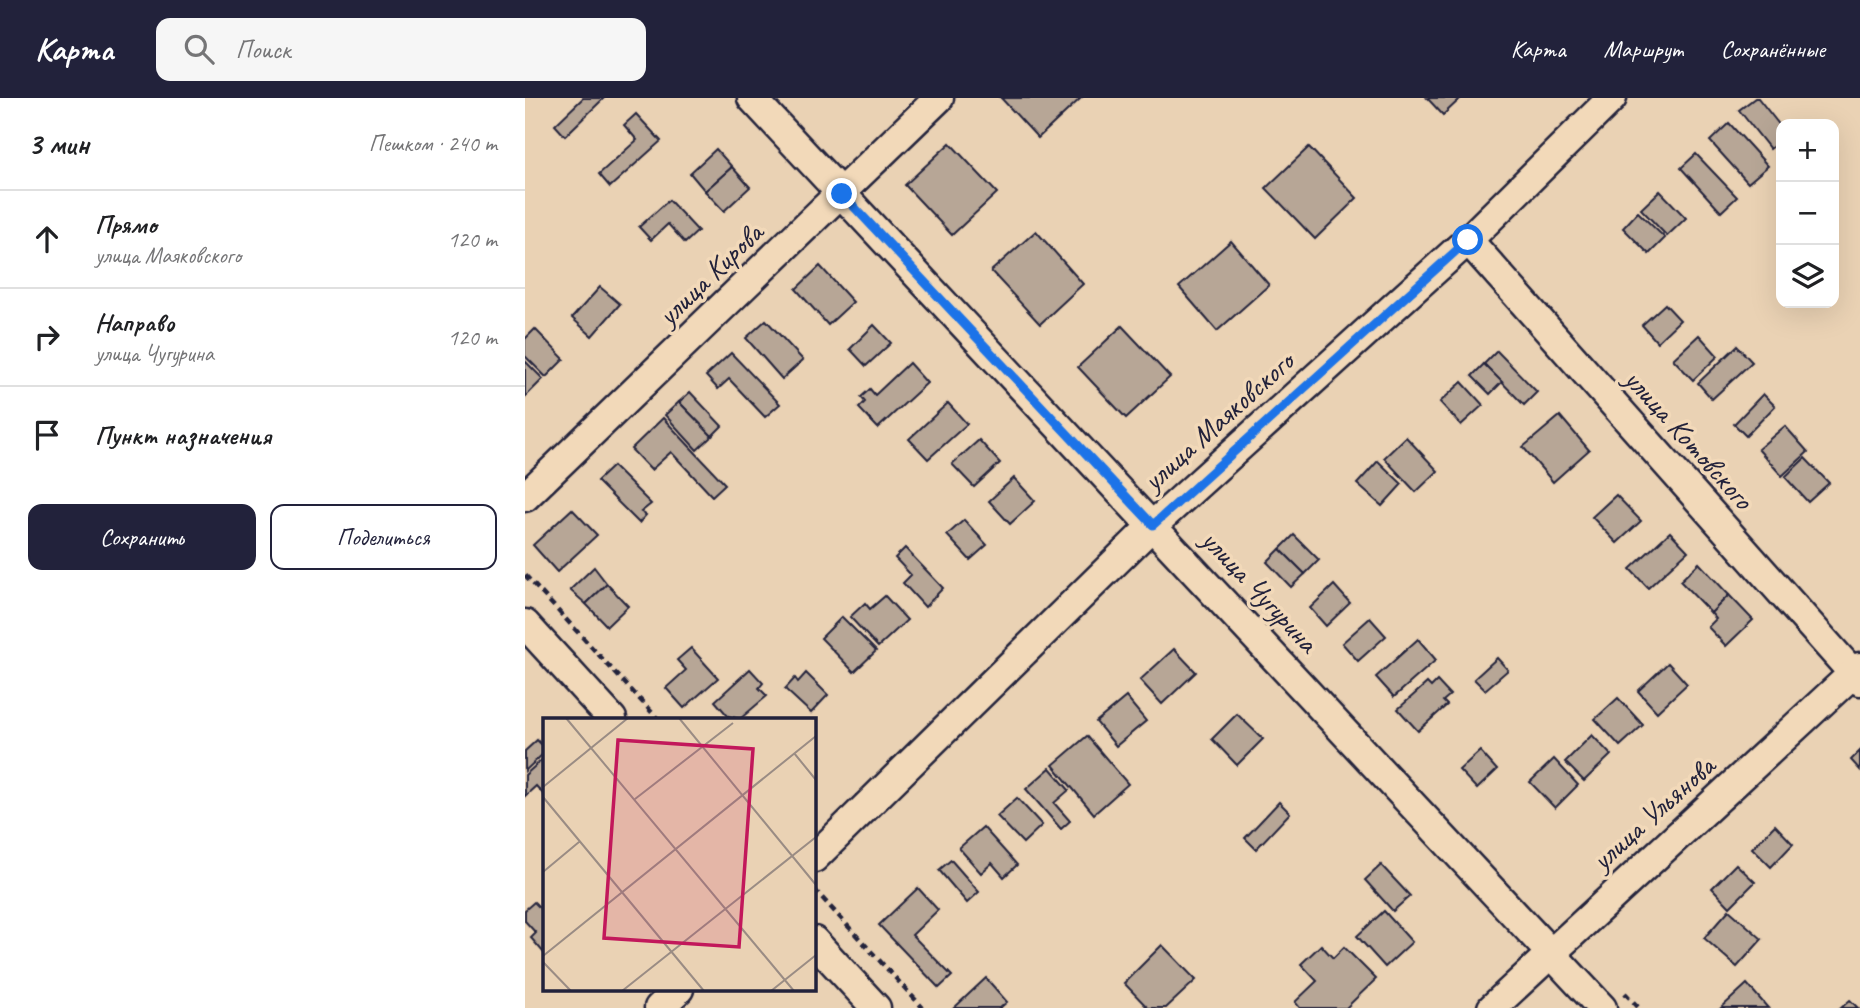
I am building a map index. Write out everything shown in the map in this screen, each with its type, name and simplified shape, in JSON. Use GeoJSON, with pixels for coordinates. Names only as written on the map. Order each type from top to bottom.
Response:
{"type":"FeatureCollection","features":[{"type":"Feature","properties":{"kind":"street","name":"улица Чугурина"},"geometry":{"type":"LineString","coordinates":[[752,98],[1602,1008]]}},
{"type":"Feature","properties":{"kind":"street","name":"улица Кирова"},"geometry":{"type":"LineString","coordinates":[[525,497],[940,98]]}},
{"type":"Feature","properties":{"kind":"street","name":"улица Маяковского"},"geometry":{"type":"LineString","coordinates":[[815,857],[1153,525],[1468,240],[1612,98]]}},
{"type":"Feature","properties":{"kind":"street","name":"улица Котовского"},"geometry":{"type":"LineString","coordinates":[[1468,240],[1858,674]]}},
{"type":"Feature","properties":{"kind":"street"},"geometry":{"type":"LineString","coordinates":[[525,624],[611,718]]}},
{"type":"Feature","properties":{"kind":"street","name":"улица Ульянова"},"geometry":{"type":"LineString","coordinates":[[1492,1008],[1551,951],[1858,674]]}},
{"type":"Feature","properties":{"kind":"street"},"geometry":{"type":"LineString","coordinates":[[815,942],[876,1008]]}},
{"type":"Feature","properties":{"kind":"street"},"geometry":{"type":"LineString","coordinates":[[659,1008],[678,990]]}},
{"type":"Feature","properties":{"kind":"path"},"geometry":{"type":"LineString","coordinates":[[525,575],[656,718]]}},
{"type":"Feature","properties":{"kind":"path"},"geometry":{"type":"LineString","coordinates":[[815,890],[923,1008]]}},
{"type":"Feature","properties":{"kind":"building"},"geometry":{"type":"Polygon","coordinates":[[[583,98],[604,98],[565,136],[555,125],[583,98]]]}},
{"type":"Feature","properties":{"kind":"building"},"geometry":{"type":"Polygon","coordinates":[[[1001,98],[1081,98],[1038,138],[1001,98]]]}},
{"type":"Feature","properties":{"kind":"building"},"geometry":{"type":"Polygon","coordinates":[[[1427,98],[1461,98],[1443,115],[1427,98]]]}},
{"type":"Feature","properties":{"kind":"building"},"geometry":{"type":"Polygon","coordinates":[[[1758,98],[1776,121],[1776,144],[1770,149],[1739,110],[1758,98]]]}},
{"type":"Feature","properties":{"kind":"building"},"geometry":{"type":"Polygon","coordinates":[[[636,114],[661,141],[610,187],[599,174],[637,140],[624,125],[636,114]]]}},
{"type":"Feature","properties":{"kind":"building"},"geometry":{"type":"Polygon","coordinates":[[[1729,123],[1768,166],[1748,183],[1710,141],[1729,123]]]}},
{"type":"Feature","properties":{"kind":"building"},"geometry":{"type":"Polygon","coordinates":[[[950,143],[997,193],[952,235],[905,185],[950,143]]]}},
{"type":"Feature","properties":{"kind":"building"},"geometry":{"type":"Polygon","coordinates":[[[1309,147],[1357,198],[1315,239],[1266,188],[1309,147]]]}},
{"type":"Feature","properties":{"kind":"building"},"geometry":{"type":"Polygon","coordinates":[[[716,149],[732,167],[705,191],[690,173],[716,149]]]}},
{"type":"Feature","properties":{"kind":"building"},"geometry":{"type":"Polygon","coordinates":[[[1696,154],[1737,197],[1721,212],[1681,168],[1696,154]]]}},
{"type":"Feature","properties":{"kind":"building"},"geometry":{"type":"Polygon","coordinates":[[[732,167],[750,187],[724,211],[705,191],[732,167]]]}},
{"type":"Feature","properties":{"kind":"building"},"geometry":{"type":"Polygon","coordinates":[[[1660,191],[1686,218],[1667,236],[1641,209],[1660,191]]]}},
{"type":"Feature","properties":{"kind":"building"},"geometry":{"type":"Polygon","coordinates":[[[669,200],[698,231],[685,243],[668,224],[651,240],[639,227],[669,200]]]}},
{"type":"Feature","properties":{"kind":"building"},"geometry":{"type":"Polygon","coordinates":[[[1638,212],[1665,238],[1649,254],[1623,228],[1638,212]]]}},
{"type":"Feature","properties":{"kind":"building"},"geometry":{"type":"Polygon","coordinates":[[[1036,231],[1083,284],[1040,324],[991,271],[1036,231]]]}},
{"type":"Feature","properties":{"kind":"building"},"geometry":{"type":"Polygon","coordinates":[[[1231,241],[1269,285],[1217,331],[1179,287],[1231,241]]]}},
{"type":"Feature","properties":{"kind":"building"},"geometry":{"type":"Polygon","coordinates":[[[820,266],[853,302],[828,325],[796,289],[820,266]]]}},
{"type":"Feature","properties":{"kind":"building"},"geometry":{"type":"Polygon","coordinates":[[[600,287],[620,304],[592,336],[572,318],[600,287]]]}},
{"type":"Feature","properties":{"kind":"building"},"geometry":{"type":"Polygon","coordinates":[[[1665,304],[1680,320],[1657,342],[1642,325],[1665,304]]]}},
{"type":"Feature","properties":{"kind":"building"},"geometry":{"type":"Polygon","coordinates":[[[766,320],[803,360],[782,379],[746,338],[766,320]]]}},
{"type":"Feature","properties":{"kind":"building"},"geometry":{"type":"Polygon","coordinates":[[[874,325],[891,343],[866,366],[850,349],[874,325]]]}},
{"type":"Feature","properties":{"kind":"building"},"geometry":{"type":"Polygon","coordinates":[[[1122,326],[1170,377],[1126,418],[1078,367],[1122,326]]]}},
{"type":"Feature","properties":{"kind":"building"},"geometry":{"type":"Polygon","coordinates":[[[535,329],[564,359],[546,377],[525,356],[525,339],[535,329]]]}},
{"type":"Feature","properties":{"kind":"building"},"geometry":{"type":"Polygon","coordinates":[[[1699,335],[1718,356],[1693,380],[1673,359],[1699,335]]]}},
{"type":"Feature","properties":{"kind":"building"},"geometry":{"type":"Polygon","coordinates":[[[1737,346],[1752,362],[1712,399],[1698,383],[1737,346]]]}},
{"type":"Feature","properties":{"kind":"building"},"geometry":{"type":"Polygon","coordinates":[[[1497,351],[1537,392],[1524,405],[1484,364],[1497,351]]]}},
{"type":"Feature","properties":{"kind":"building"},"geometry":{"type":"Polygon","coordinates":[[[731,353],[780,404],[765,417],[729,379],[718,389],[706,376],[731,353]]]}},
{"type":"Feature","properties":{"kind":"building"},"geometry":{"type":"Polygon","coordinates":[[[525,361],[543,379],[525,397],[525,361]]]}},
{"type":"Feature","properties":{"kind":"building"},"geometry":{"type":"Polygon","coordinates":[[[909,363],[927,383],[878,428],[859,408],[865,402],[861,397],[870,389],[875,395],[909,363]]]}},
{"type":"Feature","properties":{"kind":"building"},"geometry":{"type":"Polygon","coordinates":[[[1484,364],[1502,382],[1490,394],[1472,376],[1484,364]]]}},
{"type":"Feature","properties":{"kind":"building"},"geometry":{"type":"Polygon","coordinates":[[[1462,382],[1483,405],[1461,425],[1440,402],[1462,382]]]}},
{"type":"Feature","properties":{"kind":"building"},"geometry":{"type":"Polygon","coordinates":[[[690,392],[722,426],[712,436],[679,402],[690,392]]]}},
{"type":"Feature","properties":{"kind":"building"},"geometry":{"type":"Polygon","coordinates":[[[1763,394],[1775,406],[1746,436],[1734,424],[1763,394]]]}},
{"type":"Feature","properties":{"kind":"building"},"geometry":{"type":"Polygon","coordinates":[[[679,402],[712,436],[697,450],[665,415],[679,402]]]}},
{"type":"Feature","properties":{"kind":"building"},"geometry":{"type":"Polygon","coordinates":[[[948,403],[967,424],[928,459],[909,439],[948,403]]]}},
{"type":"Feature","properties":{"kind":"building"},"geometry":{"type":"Polygon","coordinates":[[[1560,416],[1589,450],[1553,482],[1523,447],[1560,416]]]}},
{"type":"Feature","properties":{"kind":"building"},"geometry":{"type":"Polygon","coordinates":[[[663,418],[725,484],[712,496],[671,452],[651,470],[631,449],[663,418]]]}},
{"type":"Feature","properties":{"kind":"building"},"geometry":{"type":"Polygon","coordinates":[[[1785,426],[1808,452],[1782,476],[1758,449],[1785,426]]]}},
{"type":"Feature","properties":{"kind":"building"},"geometry":{"type":"Polygon","coordinates":[[[1406,437],[1438,471],[1416,492],[1384,458],[1406,437]]]}},
{"type":"Feature","properties":{"kind":"building"},"geometry":{"type":"Polygon","coordinates":[[[979,440],[1000,463],[974,487],[952,464],[979,440]]]}},
{"type":"Feature","properties":{"kind":"building"},"geometry":{"type":"Polygon","coordinates":[[[1805,458],[1829,483],[1808,502],[1785,477],[1805,458]]]}},
{"type":"Feature","properties":{"kind":"building"},"geometry":{"type":"Polygon","coordinates":[[[1378,461],[1402,484],[1382,506],[1357,484],[1378,461]]]}},
{"type":"Feature","properties":{"kind":"building"},"geometry":{"type":"Polygon","coordinates":[[[613,466],[651,504],[641,512],[646,515],[639,523],[597,481],[613,466]]]}},
{"type":"Feature","properties":{"kind":"building"},"geometry":{"type":"Polygon","coordinates":[[[1014,478],[1035,501],[1010,524],[989,501],[1014,478]]]}},
{"type":"Feature","properties":{"kind":"building"},"geometry":{"type":"Polygon","coordinates":[[[1616,495],[1641,521],[1617,543],[1592,517],[1616,495]]]}},
{"type":"Feature","properties":{"kind":"building"},"geometry":{"type":"Polygon","coordinates":[[[572,509],[597,535],[557,572],[533,545],[572,509]]]}},
{"type":"Feature","properties":{"kind":"building"},"geometry":{"type":"Polygon","coordinates":[[[964,520],[987,545],[970,560],[947,535],[964,520]]]}},
{"type":"Feature","properties":{"kind":"building"},"geometry":{"type":"Polygon","coordinates":[[[1670,532],[1688,551],[1648,588],[1630,569],[1670,532]]]}},
{"type":"Feature","properties":{"kind":"building"},"geometry":{"type":"Polygon","coordinates":[[[1294,535],[1319,560],[1305,574],[1280,549],[1294,535]]]}},
{"type":"Feature","properties":{"kind":"building"},"geometry":{"type":"Polygon","coordinates":[[[905,548],[943,588],[925,607],[903,583],[911,575],[895,558],[905,548]]]}},
{"type":"Feature","properties":{"kind":"building"},"geometry":{"type":"Polygon","coordinates":[[[1280,549],[1305,574],[1291,587],[1267,562],[1280,549]]]}},
{"type":"Feature","properties":{"kind":"building"},"geometry":{"type":"Polygon","coordinates":[[[1699,563],[1729,595],[1711,613],[1680,581],[1699,563]]]}},
{"type":"Feature","properties":{"kind":"building"},"geometry":{"type":"Polygon","coordinates":[[[594,567],[607,584],[586,604],[570,590],[594,567]]]}},
{"type":"Feature","properties":{"kind":"building"},"geometry":{"type":"Polygon","coordinates":[[[607,584],[628,606],[607,626],[586,604],[607,584]]]}},
{"type":"Feature","properties":{"kind":"building"},"geometry":{"type":"Polygon","coordinates":[[[1334,585],[1350,603],[1326,626],[1310,608],[1334,585]]]}},
{"type":"Feature","properties":{"kind":"building"},"geometry":{"type":"Polygon","coordinates":[[[1729,595],[1753,620],[1726,646],[1708,627],[1716,619],[1711,613],[1729,595]]]}},
{"type":"Feature","properties":{"kind":"building"},"geometry":{"type":"Polygon","coordinates":[[[885,596],[907,620],[878,647],[850,617],[865,603],[870,609],[885,596]]]}},
{"type":"Feature","properties":{"kind":"building"},"geometry":{"type":"Polygon","coordinates":[[[842,617],[876,651],[854,672],[821,638],[842,617]]]}},
{"type":"Feature","properties":{"kind":"building"},"geometry":{"type":"Polygon","coordinates":[[[1370,618],[1386,636],[1358,661],[1342,643],[1370,618]]]}},
{"type":"Feature","properties":{"kind":"building"},"geometry":{"type":"Polygon","coordinates":[[[1418,639],[1436,660],[1394,697],[1376,677],[1418,639]]]}},
{"type":"Feature","properties":{"kind":"building"},"geometry":{"type":"Polygon","coordinates":[[[691,648],[718,678],[684,708],[666,688],[686,670],[677,660],[691,648]]]}},
{"type":"Feature","properties":{"kind":"building"},"geometry":{"type":"Polygon","coordinates":[[[1174,649],[1196,672],[1162,704],[1140,680],[1174,649]]]}},
{"type":"Feature","properties":{"kind":"building"},"geometry":{"type":"Polygon","coordinates":[[[1497,658],[1508,670],[1485,690],[1474,679],[1497,658]]]}},
{"type":"Feature","properties":{"kind":"building"},"geometry":{"type":"Polygon","coordinates":[[[1668,663],[1687,684],[1657,712],[1638,691],[1668,663]]]}},
{"type":"Feature","properties":{"kind":"building"},"geometry":{"type":"Polygon","coordinates":[[[750,669],[763,683],[759,688],[767,696],[741,718],[728,716],[715,701],[750,669]]]}},
{"type":"Feature","properties":{"kind":"building"},"geometry":{"type":"Polygon","coordinates":[[[806,673],[828,695],[811,713],[785,689],[795,678],[798,682],[806,673]]]}},
{"type":"Feature","properties":{"kind":"building"},"geometry":{"type":"Polygon","coordinates":[[[1437,681],[1450,695],[1443,701],[1447,705],[1418,731],[1398,709],[1427,683],[1431,687],[1437,681]]]}},
{"type":"Feature","properties":{"kind":"building"},"geometry":{"type":"Polygon","coordinates":[[[1126,697],[1146,721],[1116,746],[1096,722],[1126,697]]]}},
{"type":"Feature","properties":{"kind":"building"},"geometry":{"type":"Polygon","coordinates":[[[1618,698],[1643,725],[1620,746],[1595,719],[1618,698]]]}},
{"type":"Feature","properties":{"kind":"building"},"geometry":{"type":"Polygon","coordinates":[[[1237,714],[1263,739],[1237,765],[1212,739],[1237,714]]]}},
{"type":"Feature","properties":{"kind":"building"},"geometry":{"type":"Polygon","coordinates":[[[1592,735],[1611,755],[1584,781],[1565,762],[1592,735]]]}},
{"type":"Feature","properties":{"kind":"building"},"geometry":{"type":"Polygon","coordinates":[[[1087,736],[1128,784],[1094,814],[1053,765],[1087,736]]]}},
{"type":"Feature","properties":{"kind":"building"},"geometry":{"type":"Polygon","coordinates":[[[537,740],[543,746],[543,754],[525,771],[525,751],[537,740]]]}},
{"type":"Feature","properties":{"kind":"building"},"geometry":{"type":"Polygon","coordinates":[[[1480,751],[1497,770],[1477,789],[1459,770],[1480,751]]]}},
{"type":"Feature","properties":{"kind":"building"},"geometry":{"type":"Polygon","coordinates":[[[1860,751],[1860,770],[1851,760],[1860,751]]]}},
{"type":"Feature","properties":{"kind":"building"},"geometry":{"type":"Polygon","coordinates":[[[543,759],[543,794],[536,786],[525,796],[525,775],[543,759]]]}},
{"type":"Feature","properties":{"kind":"building"},"geometry":{"type":"Polygon","coordinates":[[[1554,759],[1578,785],[1555,808],[1530,782],[1554,759]]]}},
{"type":"Feature","properties":{"kind":"building"},"geometry":{"type":"Polygon","coordinates":[[[1050,768],[1069,790],[1054,803],[1070,821],[1061,829],[1026,789],[1050,768]]]}},
{"type":"Feature","properties":{"kind":"building"},"geometry":{"type":"Polygon","coordinates":[[[1017,798],[1042,825],[1023,843],[997,816],[1017,798]]]}},
{"type":"Feature","properties":{"kind":"building"},"geometry":{"type":"Polygon","coordinates":[[[1279,802],[1290,813],[1256,849],[1245,838],[1279,802]]]}},
{"type":"Feature","properties":{"kind":"building"},"geometry":{"type":"Polygon","coordinates":[[[1775,825],[1793,844],[1771,867],[1752,848],[1775,825]]]}},
{"type":"Feature","properties":{"kind":"building"},"geometry":{"type":"Polygon","coordinates":[[[983,827],[1017,865],[1004,877],[992,863],[981,873],[959,848],[983,827]]]}},
{"type":"Feature","properties":{"kind":"building"},"geometry":{"type":"Polygon","coordinates":[[[951,860],[979,892],[967,903],[939,870],[951,860]]]}},
{"type":"Feature","properties":{"kind":"building"},"geometry":{"type":"Polygon","coordinates":[[[1736,864],[1755,882],[1730,907],[1712,888],[1736,864]]]}},
{"type":"Feature","properties":{"kind":"building"},"geometry":{"type":"Polygon","coordinates":[[[1381,865],[1410,896],[1393,911],[1365,880],[1381,865]]]}},
{"type":"Feature","properties":{"kind":"building"},"geometry":{"type":"Polygon","coordinates":[[[918,888],[938,910],[912,935],[952,976],[939,988],[879,925],[918,888]]]}},
{"type":"Feature","properties":{"kind":"building"},"geometry":{"type":"Polygon","coordinates":[[[534,902],[543,911],[543,952],[531,938],[536,933],[525,921],[525,910],[534,902]]]}},
{"type":"Feature","properties":{"kind":"building"},"geometry":{"type":"Polygon","coordinates":[[[1729,910],[1762,939],[1737,967],[1704,938],[1729,910]]]}},
{"type":"Feature","properties":{"kind":"building"},"geometry":{"type":"Polygon","coordinates":[[[1384,911],[1412,942],[1385,967],[1357,936],[1384,911]]]}},
{"type":"Feature","properties":{"kind":"building"},"geometry":{"type":"Polygon","coordinates":[[[1162,945],[1196,980],[1166,1008],[1148,1008],[1124,983],[1162,945]]]}},
{"type":"Feature","properties":{"kind":"building"},"geometry":{"type":"Polygon","coordinates":[[[1321,945],[1333,958],[1344,947],[1376,979],[1346,1008],[1300,1008],[1295,1002],[1317,981],[1301,964],[1321,945]]]}},
{"type":"Feature","properties":{"kind":"building"},"geometry":{"type":"Polygon","coordinates":[[[986,978],[1007,1002],[1000,1008],[954,1008],[986,978]]]}},
{"type":"Feature","properties":{"kind":"building"},"geometry":{"type":"Polygon","coordinates":[[[1747,984],[1768,1008],[1721,1008],[1747,984]]]}},
{"type":"Feature","properties":{"kind":"building"},"geometry":{"type":"Polygon","coordinates":[[[1850,1000],[1858,1008],[1841,1008],[1850,1000]]]}},
{"type":"Feature","properties":{"kind":"route"},"geometry":{"type":"LineString","coordinates":[[842,194],[1153,525],[1468,240]]}}]}
